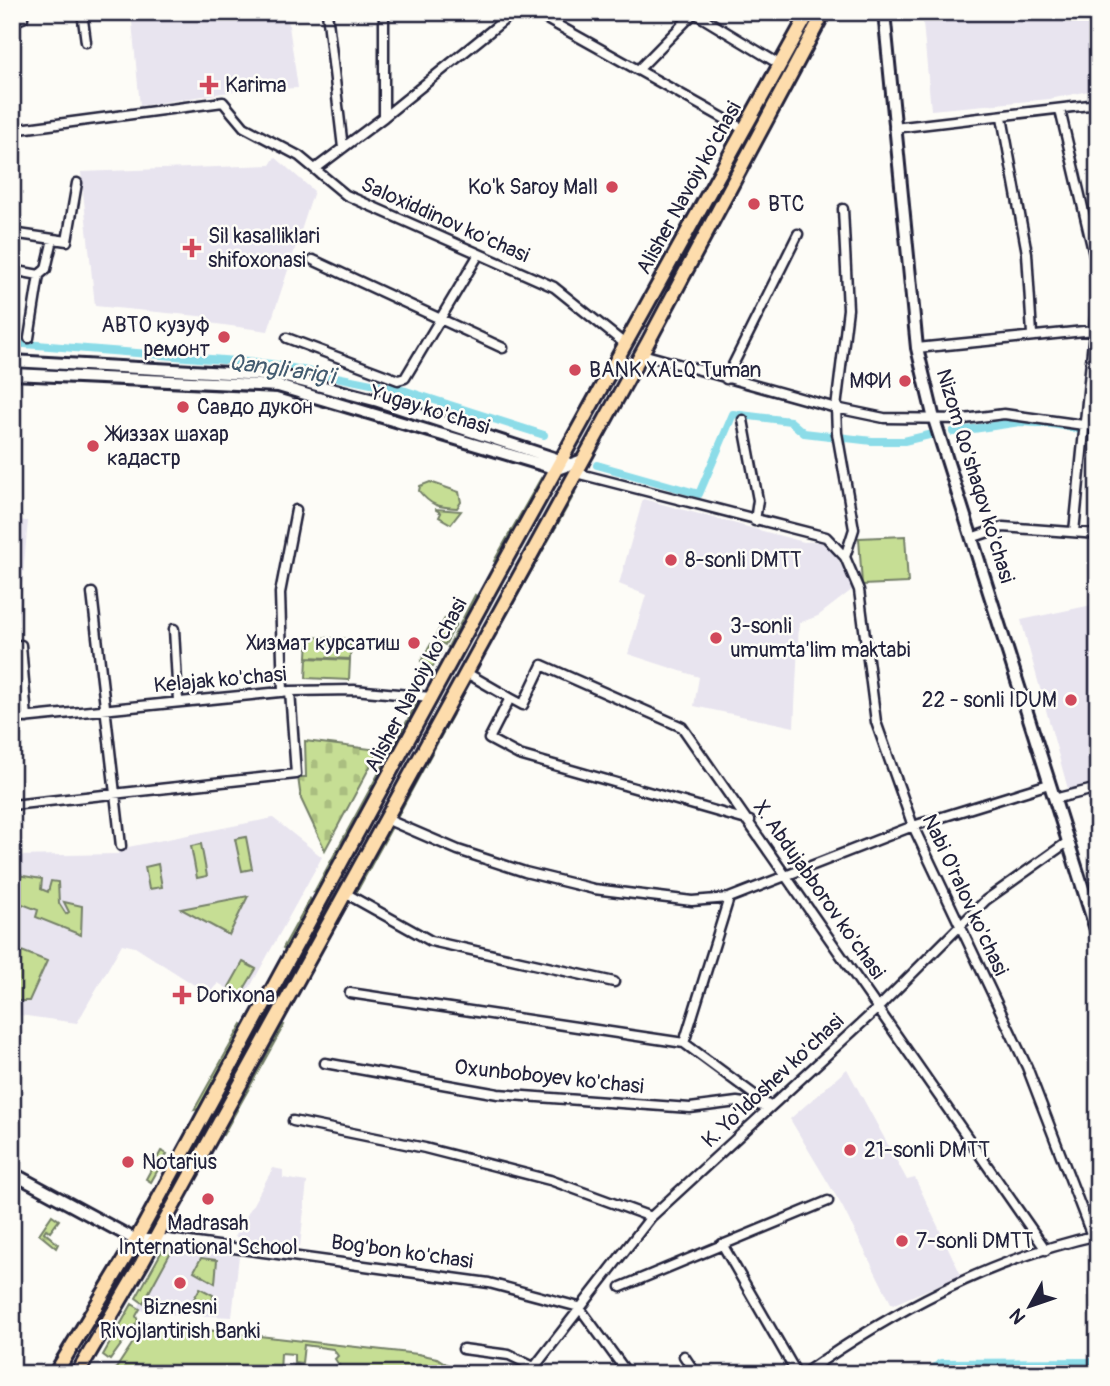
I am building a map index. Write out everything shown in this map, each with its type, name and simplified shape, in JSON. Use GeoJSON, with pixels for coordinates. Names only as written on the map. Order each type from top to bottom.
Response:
{"type":"FeatureCollection","features":[{"type":"Feature","properties":{"kind":"main road","name":"Alisher Navoiy ko'chasi"},"geometry":{"type":"LineString","coordinates":[[77,1374],[568,487],[566,467],[625,344],[809,12]]}},
{"type":"Feature","properties":{"kind":"main road","name":"Alisher Navoiy ko'chasi"},"geometry":{"type":"LineString","coordinates":[[55,1374],[136,1240],[431,697],[566,467],[642,354],[824,12]]}},
{"type":"Feature","properties":{"kind":"main road","name":"Nizom Qo'shaqov ko'chasi"},"geometry":{"type":"LineString","coordinates":[[884,12],[917,348],[934,419],[974,537],[1098,936]]}},
{"type":"Feature","properties":{"kind":"main road"},"geometry":{"type":"LineString","coordinates":[[673,257],[690,265]]}},
{"type":"Feature","properties":{"kind":"main road","name":"Yugay ko'chasi"},"geometry":{"type":"LineString","coordinates":[[12,361],[275,374],[356,394],[566,467]]}},
{"type":"Feature","properties":{"kind":"main road","name":"Yugay ko'chasi"},"geometry":{"type":"LineString","coordinates":[[12,374],[278,386],[566,467]]}},
{"type":"Feature","properties":{"kind":"main road"},"geometry":{"type":"LineString","coordinates":[[305,928],[321,937]]}},
{"type":"Feature","properties":{"kind":"main road"},"geometry":{"type":"LineString","coordinates":[[12,1173],[136,1240]]}},
{"type":"Feature","properties":{"kind":"main road","name":"Bog'bon ko'chasi"},"geometry":{"type":"LineString","coordinates":[[136,1240],[153,1240]]}},
{"type":"Feature","properties":{"kind":"street"},"geometry":{"type":"LineString","coordinates":[[12,22],[23,18],[23,12]]}},
{"type":"Feature","properties":{"kind":"street"},"geometry":{"type":"LineString","coordinates":[[82,12],[86,42]]}},
{"type":"Feature","properties":{"kind":"street"},"geometry":{"type":"LineString","coordinates":[[327,12],[343,148]]}},
{"type":"Feature","properties":{"kind":"street"},"geometry":{"type":"LineString","coordinates":[[384,12],[384,117]]}},
{"type":"Feature","properties":{"kind":"street"},"geometry":{"type":"LineString","coordinates":[[315,169],[514,12]]}},
{"type":"Feature","properties":{"kind":"street"},"geometry":{"type":"LineString","coordinates":[[534,12],[743,130]]}},
{"type":"Feature","properties":{"kind":"street"},"geometry":{"type":"LineString","coordinates":[[638,70],[694,12],[779,64]]}},
{"type":"Feature","properties":{"kind":"street","name":"Saloxiddinov ko'chasi"},"geometry":{"type":"LineString","coordinates":[[12,130],[223,102],[244,127],[299,156],[346,195],[554,287],[625,344]]}},
{"type":"Feature","properties":{"kind":"street"},"geometry":{"type":"LineString","coordinates":[[894,128],[1098,104]]}},
{"type":"Feature","properties":{"kind":"street"},"geometry":{"type":"LineString","coordinates":[[1060,110],[1098,272]]}},
{"type":"Feature","properties":{"kind":"street"},"geometry":{"type":"LineString","coordinates":[[1002,117],[1027,253],[1032,334]]}},
{"type":"Feature","properties":{"kind":"street"},"geometry":{"type":"LineString","coordinates":[[12,233],[67,241],[77,183]]}},
{"type":"Feature","properties":{"kind":"street"},"geometry":{"type":"LineString","coordinates":[[566,467],[755,521],[826,537],[845,557],[855,529],[838,438],[836,408],[848,309],[843,209]]}},
{"type":"Feature","properties":{"kind":"street"},"geometry":{"type":"LineString","coordinates":[[726,379],[798,234]]}},
{"type":"Feature","properties":{"kind":"street"},"geometry":{"type":"LineString","coordinates":[[29,338],[39,275],[46,269],[52,239]]}},
{"type":"Feature","properties":{"kind":"street"},"geometry":{"type":"LineString","coordinates":[[288,338],[398,380],[404,378],[479,254]]}},
{"type":"Feature","properties":{"kind":"street"},"geometry":{"type":"LineString","coordinates":[[313,260],[503,348]]}},
{"type":"Feature","properties":{"kind":"street"},"geometry":{"type":"LineString","coordinates":[[12,270],[39,275]]}},
{"type":"Feature","properties":{"kind":"street"},"geometry":{"type":"LineString","coordinates":[[1074,532],[1098,291]]}},
{"type":"Feature","properties":{"kind":"street"},"geometry":{"type":"LineString","coordinates":[[917,348],[1032,334],[1094,330]]}},
{"type":"Feature","properties":{"kind":"street"},"geometry":{"type":"LineString","coordinates":[[642,354],[726,379],[884,418],[934,419],[1004,414],[1085,428],[1098,427]]}},
{"type":"Feature","properties":{"kind":"street"},"geometry":{"type":"LineString","coordinates":[[743,420],[758,500],[755,521]]}},
{"type":"Feature","properties":{"kind":"street"},"geometry":{"type":"LineString","coordinates":[[12,805],[296,774],[286,692],[281,593],[296,510]]}},
{"type":"Feature","properties":{"kind":"street"},"geometry":{"type":"LineString","coordinates":[[974,537],[1003,527],[1098,534]]}},
{"type":"Feature","properties":{"kind":"street","name":"Nabi O'ralov ko'chasi"},"geometry":{"type":"LineString","coordinates":[[845,557],[859,590],[876,722],[913,826],[1027,1067],[1095,1236]]}},
{"type":"Feature","properties":{"kind":"street"},"geometry":{"type":"LineString","coordinates":[[92,593],[103,709],[121,846]]}},
{"type":"Feature","properties":{"kind":"street"},"geometry":{"type":"LineString","coordinates":[[174,629],[178,701]]}},
{"type":"Feature","properties":{"kind":"street"},"geometry":{"type":"LineString","coordinates":[[21,645],[27,718]]}},
{"type":"Feature","properties":{"kind":"street","name":"X. Abdujabborov ko'chasi"},"geometry":{"type":"LineString","coordinates":[[510,698],[523,705],[542,665],[682,727],[750,821],[1046,1250]]}},
{"type":"Feature","properties":{"kind":"street"},"geometry":{"type":"LineString","coordinates":[[465,672],[510,698],[489,739],[519,755],[750,821]]}},
{"type":"Feature","properties":{"kind":"street","name":"Kelajak ko'chasi"},"geometry":{"type":"LineString","coordinates":[[12,719],[286,692],[354,690],[431,697]]}},
{"type":"Feature","properties":{"kind":"street"},"geometry":{"type":"LineString","coordinates":[[386,819],[458,850],[514,869],[594,889],[692,901],[729,898],[785,873],[913,826],[1049,784]]}},
{"type":"Feature","properties":{"kind":"street"},"geometry":{"type":"LineString","coordinates":[[1055,799],[1098,788]]}},
{"type":"Feature","properties":{"kind":"street","name":"K. Yo'ldoshev ko'chasi"},"geometry":{"type":"LineString","coordinates":[[531,1371],[651,1217],[879,1007],[958,925],[986,900],[1069,841]]}},
{"type":"Feature","properties":{"kind":"street"},"geometry":{"type":"LineString","coordinates":[[345,893],[431,941],[614,982]]}},
{"type":"Feature","properties":{"kind":"street"},"geometry":{"type":"LineString","coordinates":[[684,1044],[729,898]]}},
{"type":"Feature","properties":{"kind":"street"},"geometry":{"type":"LineString","coordinates":[[350,993],[684,1044],[770,1107]]}},
{"type":"Feature","properties":{"kind":"street","name":"Oxunboboyev ko'chasi"},"geometry":{"type":"LineString","coordinates":[[325,1063],[498,1094],[690,1108],[737,1102],[770,1107]]}},
{"type":"Feature","properties":{"kind":"street"},"geometry":{"type":"LineString","coordinates":[[292,1121],[425,1148],[550,1180],[651,1217]]}},
{"type":"Feature","properties":{"kind":"street"},"geometry":{"type":"LineString","coordinates":[[621,1287],[828,1201]]}},
{"type":"Feature","properties":{"kind":"street"},"geometry":{"type":"LineString","coordinates":[[803,1374],[855,1337],[960,1281],[1046,1250],[1095,1236]]}},
{"type":"Feature","properties":{"kind":"street","name":"Bog'bon ko'chasi"},"geometry":{"type":"LineString","coordinates":[[153,1240],[167,1239],[489,1283],[579,1307]]}},
{"type":"Feature","properties":{"kind":"street"},"geometry":{"type":"LineString","coordinates":[[722,1244],[797,1374]]}},
{"type":"Feature","properties":{"kind":"street"},"geometry":{"type":"LineString","coordinates":[[579,1307],[628,1374]]}},
{"type":"Feature","properties":{"kind":"street"},"geometry":{"type":"LineString","coordinates":[[463,1349],[509,1355],[531,1371]]}},
{"type":"Feature","properties":{"kind":"street"},"geometry":{"type":"LineString","coordinates":[[684,1356],[696,1374]]}},
{"type":"Feature","properties":{"kind":"shaded area"},"geometry":{"type":"Polygon","coordinates":[[[131,12],[287,12],[298,88],[235,91],[140,106],[131,12]]]}},
{"type":"Feature","properties":{"kind":"shaded area"},"geometry":{"type":"Polygon","coordinates":[[[922,12],[1079,12],[1098,38],[1098,89],[1050,99],[931,110],[922,12]]]}},
{"type":"Feature","properties":{"kind":"shaded area","name":"Sil kasalliklari shifoxonasi"},"geometry":{"type":"Polygon","coordinates":[[[275,157],[314,191],[268,331],[209,323],[209,317],[95,306],[81,172],[270,165],[275,157]]]}},
{"type":"Feature","properties":{"kind":"shaded area","name":"3-sonli umumta'lim maktabi"},"geometry":{"type":"Polygon","coordinates":[[[643,499],[804,542],[823,541],[827,547],[831,545],[853,589],[818,616],[799,623],[794,727],[694,706],[699,677],[628,654],[646,595],[619,584],[643,499]]]}},
{"type":"Feature","properties":{"kind":"shaded area"},"geometry":{"type":"Polygon","coordinates":[[[12,520],[28,521],[17,638],[12,639],[12,520]]]}},
{"type":"Feature","properties":{"kind":"shaded area","name":"22 - sonli IDUM"},"geometry":{"type":"Polygon","coordinates":[[[1098,605],[1098,781],[1068,789],[1021,620],[1098,605]]]}},
{"type":"Feature","properties":{"kind":"shaded area"},"geometry":{"type":"Polygon","coordinates":[[[273,818],[322,857],[244,998],[218,983],[210,995],[135,947],[122,944],[77,1023],[12,1014],[12,856],[118,854],[118,849],[273,818]]]}},
{"type":"Feature","properties":{"kind":"shaded area"},"geometry":{"type":"Polygon","coordinates":[[[847,1069],[907,1180],[915,1178],[961,1275],[892,1305],[842,1206],[790,1119],[847,1069]]]}},
{"type":"Feature","properties":{"kind":"shaded area"},"geometry":{"type":"Polygon","coordinates":[[[273,1168],[283,1170],[283,1178],[307,1182],[300,1247],[235,1237],[273,1168]]]}},
{"type":"Feature","properties":{"kind":"shaded area"},"geometry":{"type":"Polygon","coordinates":[[[173,1248],[239,1256],[232,1317],[146,1313],[138,1308],[173,1248]]]}},
{"type":"Feature","properties":{"kind":"green space"},"geometry":{"type":"Polygon","coordinates":[[[541,478],[544,480],[496,562],[494,561],[541,478]]]}},
{"type":"Feature","properties":{"kind":"green space"},"geometry":{"type":"Polygon","coordinates":[[[430,482],[459,492],[461,502],[457,508],[435,505],[427,500],[419,491],[420,486],[430,482]]]}},
{"type":"Feature","properties":{"kind":"green space"},"geometry":{"type":"Polygon","coordinates":[[[571,491],[575,493],[495,636],[493,634],[571,491]]]}},
{"type":"Feature","properties":{"kind":"green space"},"geometry":{"type":"Polygon","coordinates":[[[436,510],[461,511],[451,524],[439,517],[441,513],[436,510]]]}},
{"type":"Feature","properties":{"kind":"green space"},"geometry":{"type":"Polygon","coordinates":[[[905,536],[908,583],[862,585],[859,538],[905,536]]]}},
{"type":"Feature","properties":{"kind":"green space"},"geometry":{"type":"Polygon","coordinates":[[[475,595],[478,598],[451,647],[448,647],[475,595]]]}},
{"type":"Feature","properties":{"kind":"green space"},"geometry":{"type":"Polygon","coordinates":[[[445,618],[456,624],[445,645],[434,639],[445,618]]]}},
{"type":"Feature","properties":{"kind":"green space"},"geometry":{"type":"Polygon","coordinates":[[[308,637],[351,639],[350,659],[307,657],[308,637]]]}},
{"type":"Feature","properties":{"kind":"green space"},"geometry":{"type":"Polygon","coordinates":[[[431,644],[442,650],[433,667],[421,661],[431,644]]]}},
{"type":"Feature","properties":{"kind":"green space"},"geometry":{"type":"Polygon","coordinates":[[[307,658],[350,660],[349,680],[306,678],[307,658]]]}},
{"type":"Feature","properties":{"kind":"green space"},"geometry":{"type":"Polygon","coordinates":[[[418,701],[420,704],[319,891],[314,892],[418,701]]]}},
{"type":"Feature","properties":{"kind":"green space"},"geometry":{"type":"Polygon","coordinates":[[[452,716],[395,821],[392,819],[446,719],[452,716]]]}},
{"type":"Feature","properties":{"kind":"green space"},"geometry":{"type":"Polygon","coordinates":[[[305,741],[379,750],[325,850],[301,799],[298,777],[306,777],[305,741]]]}},
{"type":"Feature","properties":{"kind":"green space"},"geometry":{"type":"Polygon","coordinates":[[[390,823],[393,825],[356,893],[354,889],[390,823]]]}},
{"type":"Feature","properties":{"kind":"green space"},"geometry":{"type":"Polygon","coordinates":[[[246,837],[252,869],[242,871],[235,839],[246,837]]]}},
{"type":"Feature","properties":{"kind":"green space"},"geometry":{"type":"Polygon","coordinates":[[[201,844],[207,876],[197,878],[191,846],[201,844]]]}},
{"type":"Feature","properties":{"kind":"green space"},"geometry":{"type":"Polygon","coordinates":[[[158,864],[162,887],[149,889],[145,867],[158,864]]]}},
{"type":"Feature","properties":{"kind":"green space"},"geometry":{"type":"Polygon","coordinates":[[[12,874],[42,879],[41,889],[48,892],[51,881],[58,882],[59,903],[66,914],[69,912],[64,902],[82,906],[81,935],[36,917],[38,910],[12,900],[12,874]]]}},
{"type":"Feature","properties":{"kind":"green space"},"geometry":{"type":"Polygon","coordinates":[[[248,896],[229,935],[181,909],[248,896]]]}},
{"type":"Feature","properties":{"kind":"green space"},"geometry":{"type":"Polygon","coordinates":[[[310,899],[312,903],[286,950],[283,948],[310,899]]]}},
{"type":"Feature","properties":{"kind":"green space"},"geometry":{"type":"Polygon","coordinates":[[[19,950],[47,961],[29,1001],[12,1001],[12,966],[19,950]]]}},
{"type":"Feature","properties":{"kind":"green space"},"geometry":{"type":"Polygon","coordinates":[[[243,962],[256,969],[241,994],[229,987],[243,962]]]}},
{"type":"Feature","properties":{"kind":"green space"},"geometry":{"type":"Polygon","coordinates":[[[242,1024],[245,1026],[199,1109],[194,1110],[242,1024]]]}},
{"type":"Feature","properties":{"kind":"green space"},"geometry":{"type":"Polygon","coordinates":[[[281,1024],[284,1025],[223,1135],[220,1134],[281,1024]]]}},
{"type":"Feature","properties":{"kind":"green space"},"geometry":{"type":"Polygon","coordinates":[[[161,1151],[167,1154],[151,1182],[146,1179],[161,1151]]]}},
{"type":"Feature","properties":{"kind":"green space"},"geometry":{"type":"Polygon","coordinates":[[[52,1215],[59,1220],[50,1232],[46,1229],[44,1232],[58,1244],[56,1248],[39,1234],[52,1215]]]}},
{"type":"Feature","properties":{"kind":"green space"},"geometry":{"type":"Polygon","coordinates":[[[173,1248],[143,1303],[136,1298],[162,1251],[173,1248]]]}},
{"type":"Feature","properties":{"kind":"green space"},"geometry":{"type":"Polygon","coordinates":[[[201,1258],[217,1260],[215,1283],[194,1271],[201,1258]]]}},
{"type":"Feature","properties":{"kind":"green space"},"geometry":{"type":"Polygon","coordinates":[[[200,1288],[213,1295],[212,1307],[188,1309],[200,1288]]]}},
{"type":"Feature","properties":{"kind":"green space"},"geometry":{"type":"Polygon","coordinates":[[[132,1304],[140,1309],[136,1316],[138,1321],[110,1360],[103,1355],[132,1304]]]}},
{"type":"Feature","properties":{"kind":"green space"},"geometry":{"type":"Polygon","coordinates":[[[146,1323],[418,1354],[437,1358],[462,1374],[345,1374],[335,1359],[338,1356],[333,1349],[304,1345],[302,1363],[294,1362],[294,1354],[281,1353],[280,1373],[293,1373],[294,1364],[303,1366],[302,1374],[118,1374],[115,1370],[146,1323]]]}},
{"type":"Feature","properties":{"kind":"waterway","name":"Qangli arig'i"},"geometry":{"type":"LineString","coordinates":[[12,343],[272,364],[406,391],[544,435]]}},
{"type":"Feature","properties":{"kind":"waterway","name":"Qangli arig'i"},"geometry":{"type":"LineString","coordinates":[[597,465],[699,494],[733,414],[790,421],[804,433],[872,441],[904,441],[929,435]]}},
{"type":"Feature","properties":{"kind":"waterway","name":"Qangli arig'i"},"geometry":{"type":"LineString","coordinates":[[953,432],[1020,422],[1098,432]]}},
{"type":"Feature","properties":{"kind":"waterway"},"geometry":{"type":"LineString","coordinates":[[931,1374],[941,1365],[1098,1364]]}},
{"type":"Feature","properties":{"kind":"place","name":"Karima"},"geometry":{"type":"Point","coordinates":[209,85]}},
{"type":"Feature","properties":{"kind":"place","name":"Ko'k Saroy Mall"},"geometry":{"type":"Point","coordinates":[612,187]}},
{"type":"Feature","properties":{"kind":"place","name":"BTC"},"geometry":{"type":"Point","coordinates":[754,204]}},
{"type":"Feature","properties":{"kind":"place","name":"Sil kasalliklari shifoxonasi"},"geometry":{"type":"Point","coordinates":[192,248]}},
{"type":"Feature","properties":{"kind":"place","name":"АВТО кузуф ремонт"},"geometry":{"type":"Point","coordinates":[224,337]}},
{"type":"Feature","properties":{"kind":"place","name":"BANK XALQ Tuman"},"geometry":{"type":"Point","coordinates":[575,370]}},
{"type":"Feature","properties":{"kind":"place","name":"МФИ"},"geometry":{"type":"Point","coordinates":[905,381]}},
{"type":"Feature","properties":{"kind":"place","name":"Cавдо дукон"},"geometry":{"type":"Point","coordinates":[183,407]}},
{"type":"Feature","properties":{"kind":"place","name":"Жиззах шахар кадастр"},"geometry":{"type":"Point","coordinates":[93,446]}},
{"type":"Feature","properties":{"kind":"place","name":"8-sonli DMTT"},"geometry":{"type":"Point","coordinates":[671,560]}},
{"type":"Feature","properties":{"kind":"place","name":"3-sonli umumta'lim maktabi"},"geometry":{"type":"Point","coordinates":[716,638]}},
{"type":"Feature","properties":{"kind":"place","name":"Хизмат курсатиш"},"geometry":{"type":"Point","coordinates":[414,643]}},
{"type":"Feature","properties":{"kind":"place","name":"22 - sonli IDUM"},"geometry":{"type":"Point","coordinates":[1071,700]}},
{"type":"Feature","properties":{"kind":"place","name":"Dorixona"},"geometry":{"type":"Point","coordinates":[182,995]}},
{"type":"Feature","properties":{"kind":"place","name":"21-sonli DMTT"},"geometry":{"type":"Point","coordinates":[850,1150]}},
{"type":"Feature","properties":{"kind":"place","name":"Notarius"},"geometry":{"type":"Point","coordinates":[128,1162]}},
{"type":"Feature","properties":{"kind":"place","name":"Madrasah International School"},"geometry":{"type":"Point","coordinates":[208,1199]}},
{"type":"Feature","properties":{"kind":"place","name":"7-sonli DMTT"},"geometry":{"type":"Point","coordinates":[902,1241]}},
{"type":"Feature","properties":{"kind":"place","name":"Biznesni Rivojlantirish Banki"},"geometry":{"type":"Point","coordinates":[180,1283]}}]}
